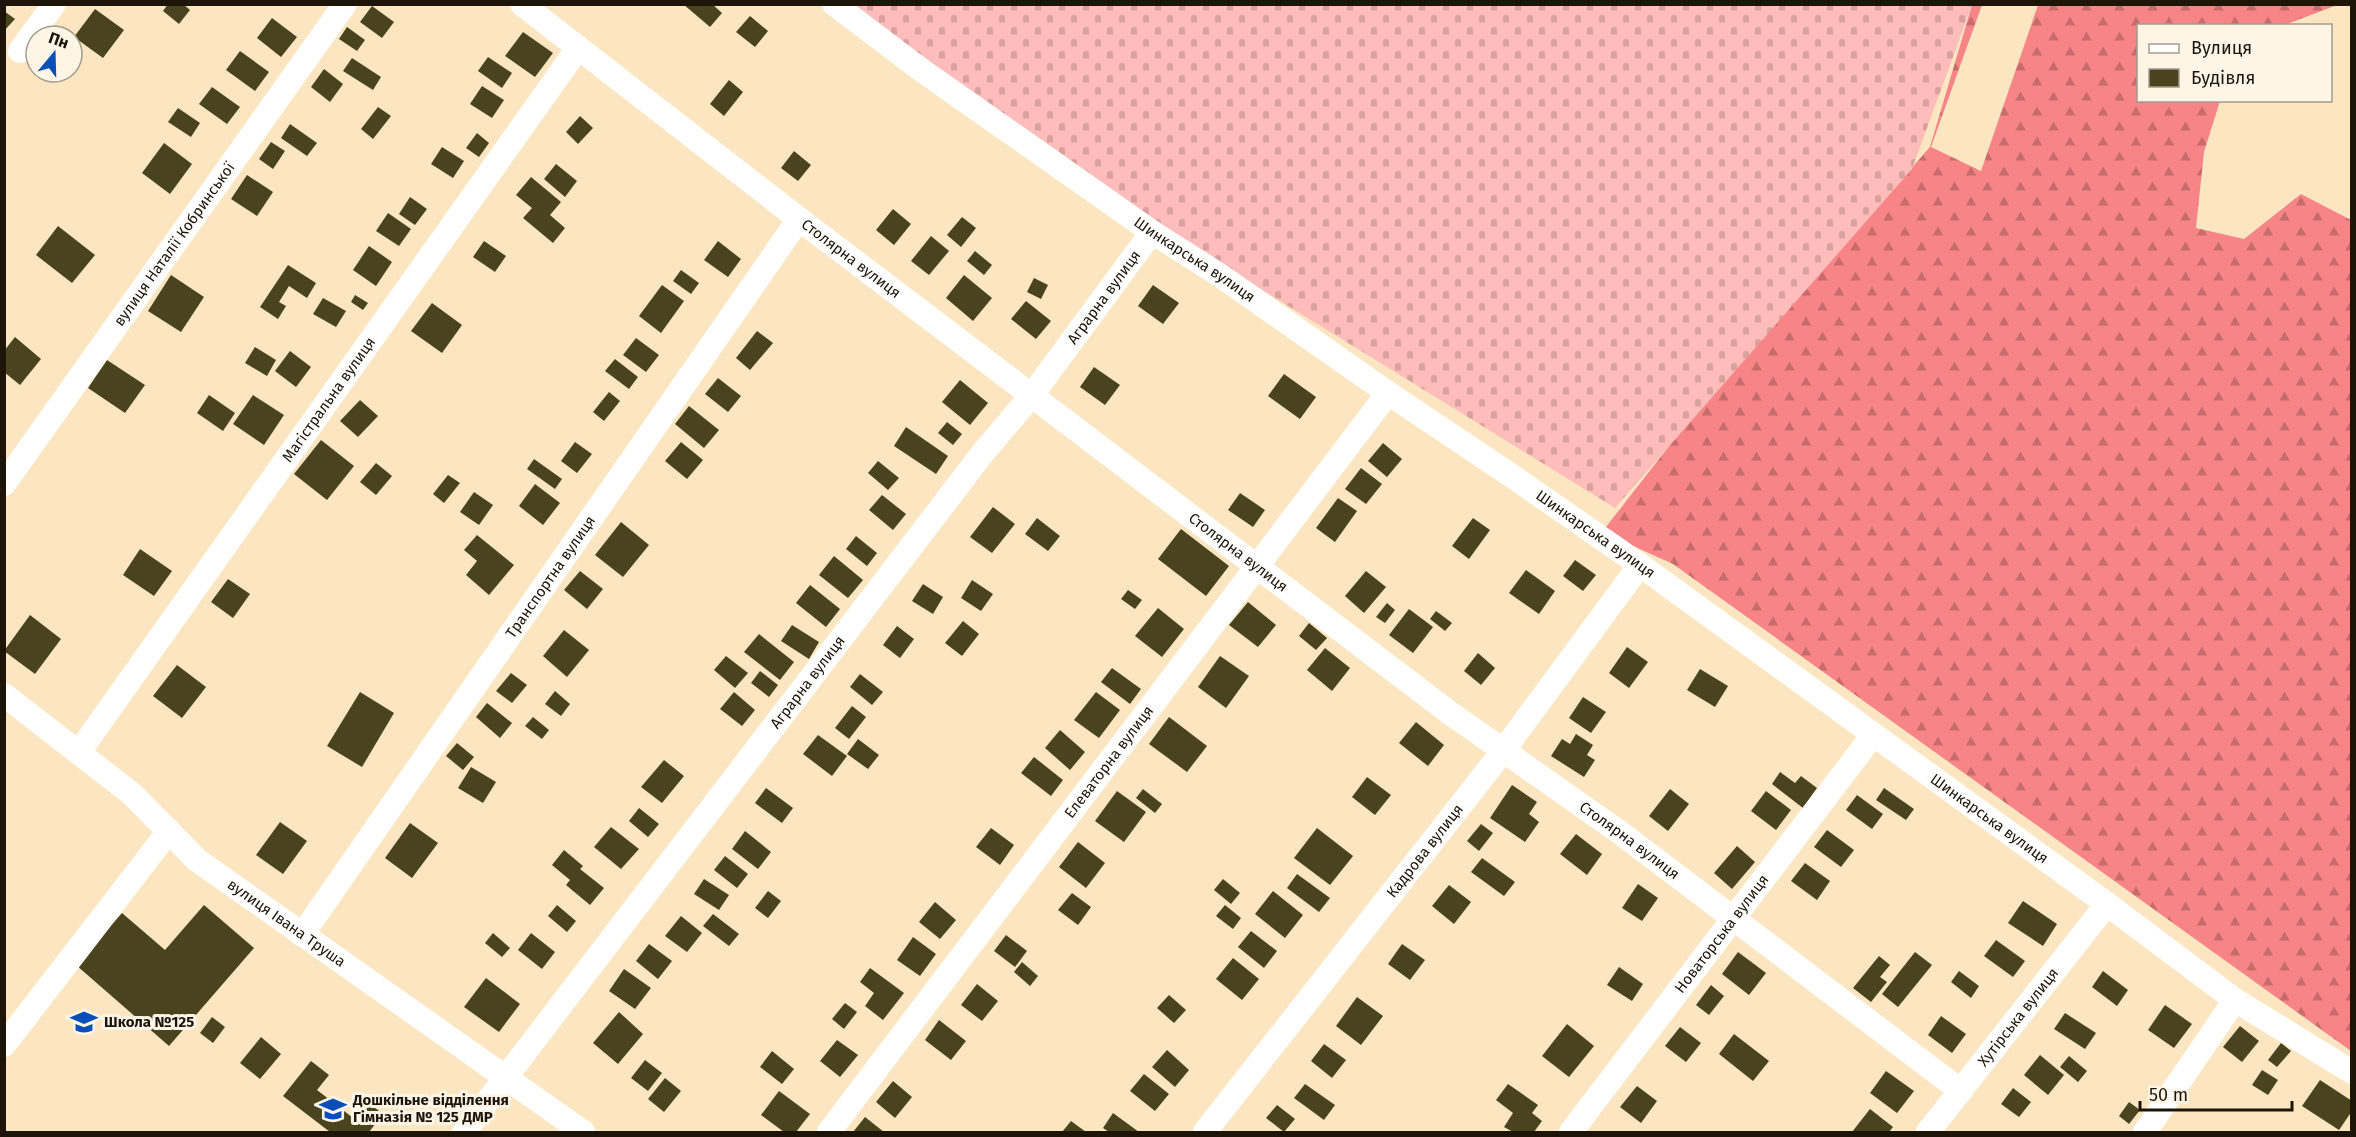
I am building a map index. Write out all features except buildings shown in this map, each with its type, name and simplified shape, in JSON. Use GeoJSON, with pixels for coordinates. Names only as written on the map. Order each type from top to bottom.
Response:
{"type":"FeatureCollection","features":[{"type":"Feature","properties":{"kind":"street"},"geometry":{"type":"LineString","coordinates":[[20,51],[54,4]]}},
{"type":"Feature","properties":{"kind":"street","name":"вулиця Наталії Кобринської"},"geometry":{"type":"LineString","coordinates":[[4,484],[345,4]]}},
{"type":"Feature","properties":{"kind":"street","name":"Столярна вулиця"},"geometry":{"type":"LineString","coordinates":[[522,4],[799,219],[1503,752],[1623,834],[1960,1091]]}},
{"type":"Feature","properties":{"kind":"street","name":"Шинкарська вулиця"},"geometry":{"type":"LineString","coordinates":[[834,4],[920,69],[1152,232],[1221,276],[1640,565],[2107,904],[2235,1000],[2352,1072]]}},
{"type":"Feature","properties":{"kind":"street","name":"Магістральна вулиця"},"geometry":{"type":"LineString","coordinates":[[79,752],[578,48]]}},
{"type":"Feature","properties":{"kind":"street","name":"Транспортна вулиця"},"geometry":{"type":"LineString","coordinates":[[302,935],[799,219]]}},
{"type":"Feature","properties":{"kind":"street","name":"Аграрна вулиця"},"geometry":{"type":"LineString","coordinates":[[464,1132],[982,454],[1032,395],[1152,232]]}},
{"type":"Feature","properties":{"kind":"street","name":"Елеваторна вулиця"},"geometry":{"type":"LineString","coordinates":[[829,1132],[1259,567],[1388,393]]}},
{"type":"Feature","properties":{"kind":"street","name":"Кадрова вулиця"},"geometry":{"type":"LineString","coordinates":[[1205,1132],[1503,752],[1640,565]]}},
{"type":"Feature","properties":{"kind":"street","name":"вулиця Івана Труша"},"geometry":{"type":"LineString","coordinates":[[4,695],[132,794],[196,860],[583,1132]]}},
{"type":"Feature","properties":{"kind":"street","name":"Новаторська вулиця"},"geometry":{"type":"LineString","coordinates":[[1571,1132],[1873,735]]}},
{"type":"Feature","properties":{"kind":"street"},"geometry":{"type":"LineString","coordinates":[[4,1045],[169,831]]}},
{"type":"Feature","properties":{"kind":"street","name":"Хутірська вулиця"},"geometry":{"type":"LineString","coordinates":[[1928,1132],[2062,965],[2107,904]]}},
{"type":"Feature","properties":{"kind":"street"},"geometry":{"type":"LineString","coordinates":[[2145,1132],[2235,1000]]}},
{"type":"Feature","properties":{"kind":"green space"},"geometry":{"type":"Polygon","coordinates":[[[842,5],[1972,5],[1912,169],[1615,508],[1165,230],[842,5]]]}},
{"type":"Feature","properties":{"kind":"green space"},"geometry":{"type":"Polygon","coordinates":[[[1972,5],[1982,5],[1931,147],[1981,171],[2038,5],[2337,5],[2288,24],[2137,24],[2137,102],[2220,102],[2204,152],[2196,228],[2244,239],[2301,194],[2351,220],[2351,1051],[1673,564],[1602,532],[1677,436],[1930,147],[1972,5]]]}},
{"type":"Feature","properties":{"kind":"place","name":"Школа №125"},"geometry":{"type":"Point","coordinates":[84,1022]}},
{"type":"Feature","properties":{"kind":"place","name":"Дошкільне відділення Гімназія № 125 ДМР"},"geometry":{"type":"Point","coordinates":[333,1109]}}]}
